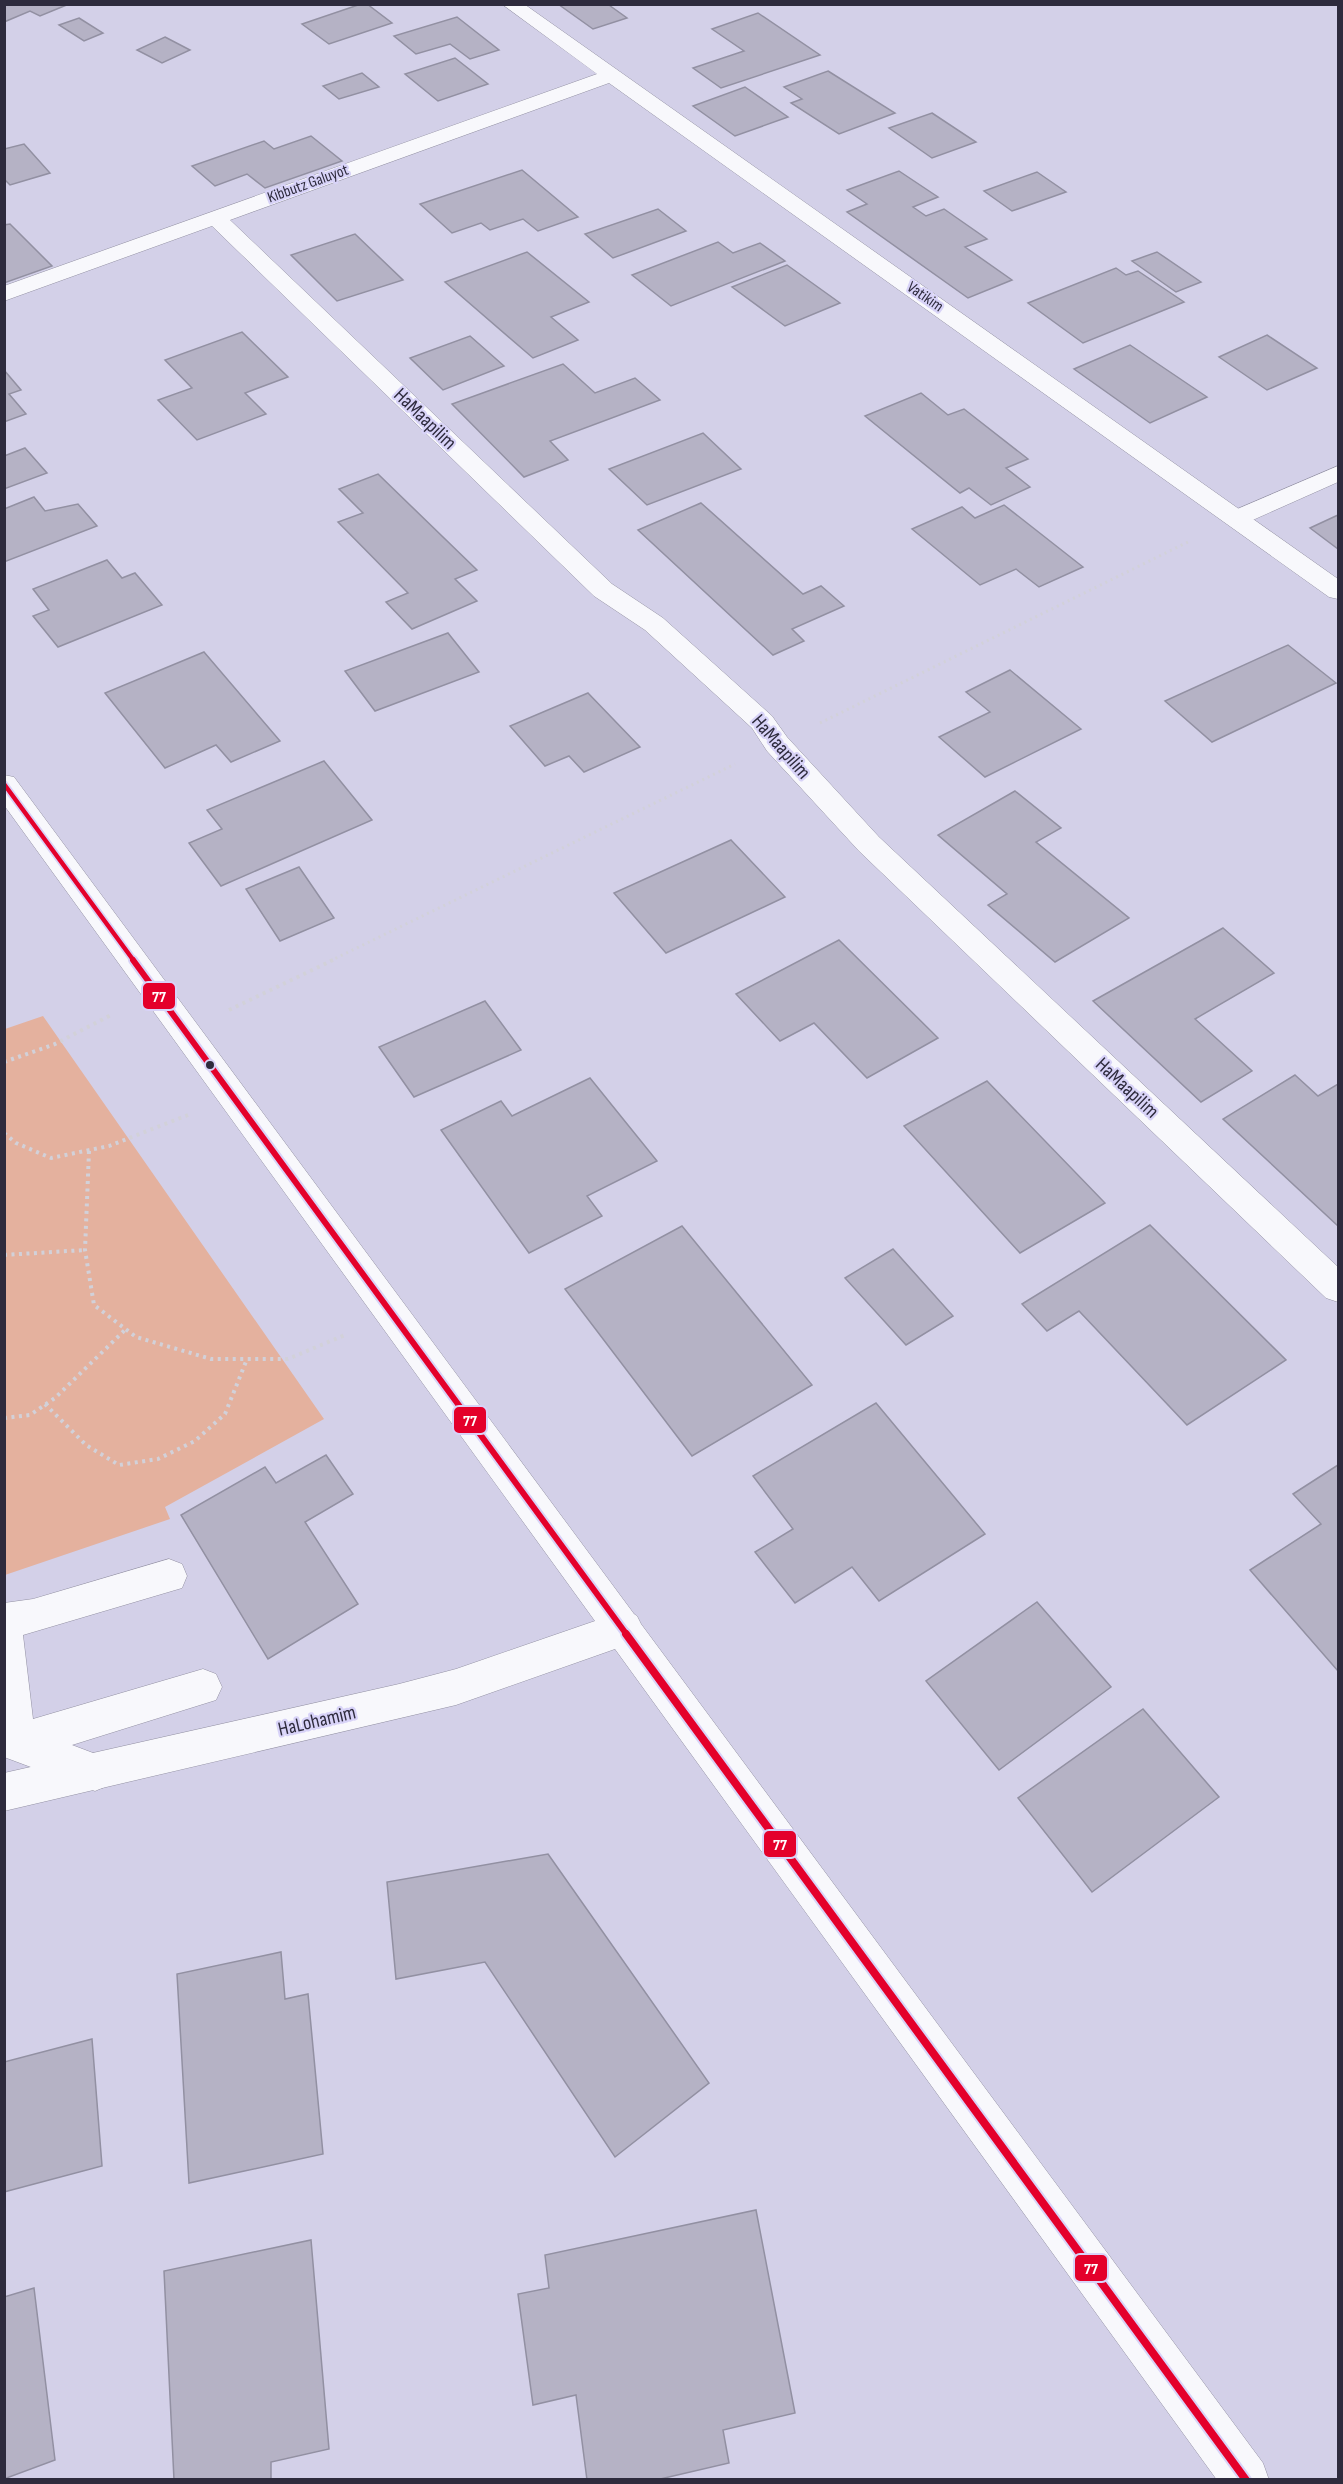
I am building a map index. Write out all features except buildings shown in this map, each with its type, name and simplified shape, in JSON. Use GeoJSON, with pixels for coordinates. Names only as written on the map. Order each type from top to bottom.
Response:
{"type":"FeatureCollection","features":[{"type":"Feature","properties":{"kind":"street","name":"Vatikim"},"geometry":{"type":"LineString","coordinates":[[511,4],[1338,591]]}},
{"type":"Feature","properties":{"kind":"street","name":"Kibbutz Galuyot"},"geometry":{"type":"LineString","coordinates":[[4,294],[612,75]]}},
{"type":"Feature","properties":{"kind":"street","name":"HaMaapilim"},"geometry":{"type":"LineString","coordinates":[[215,217],[603,591],[654,624],[762,722],[777,744],[869,844],[1338,1288]]}},
{"type":"Feature","properties":{"kind":"street"},"geometry":{"type":"LineString","coordinates":[[1237,518],[1338,473]]}},
{"type":"Feature","properties":{"kind":"street"},"geometry":{"type":"LineString","coordinates":[[4,784],[395,1314],[1246,2480]]}},
{"type":"Feature","properties":{"kind":"street"},"geometry":{"type":"LineString","coordinates":[[4,1620],[33,1616],[169,1576]]}},
{"type":"Feature","properties":{"kind":"street","name":"HaLohamim"},"geometry":{"type":"LineString","coordinates":[[4,1792],[445,1690],[624,1628]]}},
{"type":"Feature","properties":{"kind":"street"},"geometry":{"type":"LineString","coordinates":[[4,1632],[17,1743]]}},
{"type":"Feature","properties":{"kind":"street"},"geometry":{"type":"LineString","coordinates":[[17,1743],[203,1687]]}},
{"type":"Feature","properties":{"kind":"street"},"geometry":{"type":"LineString","coordinates":[[17,1743],[94,1772]]}},
{"type":"Feature","properties":{"kind":"path"},"geometry":{"type":"LineString","coordinates":[[185,1031],[1237,518]]}},
{"type":"Feature","properties":{"kind":"path"},"geometry":{"type":"LineString","coordinates":[[4,1062],[55,1044],[156,991]]}},
{"type":"Feature","properties":{"kind":"path"},"geometry":{"type":"LineString","coordinates":[[4,1132],[16,1143],[51,1158],[109,1146],[234,1097]]}},
{"type":"Feature","properties":{"kind":"path"},"geometry":{"type":"LineString","coordinates":[[89,1151],[84,1250],[94,1305],[136,1337],[211,1359],[288,1359],[395,1314]]}},
{"type":"Feature","properties":{"kind":"path"},"geometry":{"type":"LineString","coordinates":[[4,1255],[84,1250]]}},
{"type":"Feature","properties":{"kind":"path"},"geometry":{"type":"LineString","coordinates":[[4,1418],[30,1415],[56,1398],[126,1329]]}},
{"type":"Feature","properties":{"kind":"path"},"geometry":{"type":"LineString","coordinates":[[45,1404],[86,1445],[119,1465],[158,1459],[195,1441],[225,1414],[247,1359]]}},
{"type":"Feature","properties":{"kind":"shaded area"},"geometry":{"type":"Polygon","coordinates":[[[43,1016],[324,1419],[165,1507],[170,1519],[5,1575],[5,1029],[43,1016]]]}},
{"type":"Feature","properties":{"kind":"transit line","name":"77"},"geometry":{"type":"LineString","coordinates":[[4,784],[1246,2480]]}}]}
